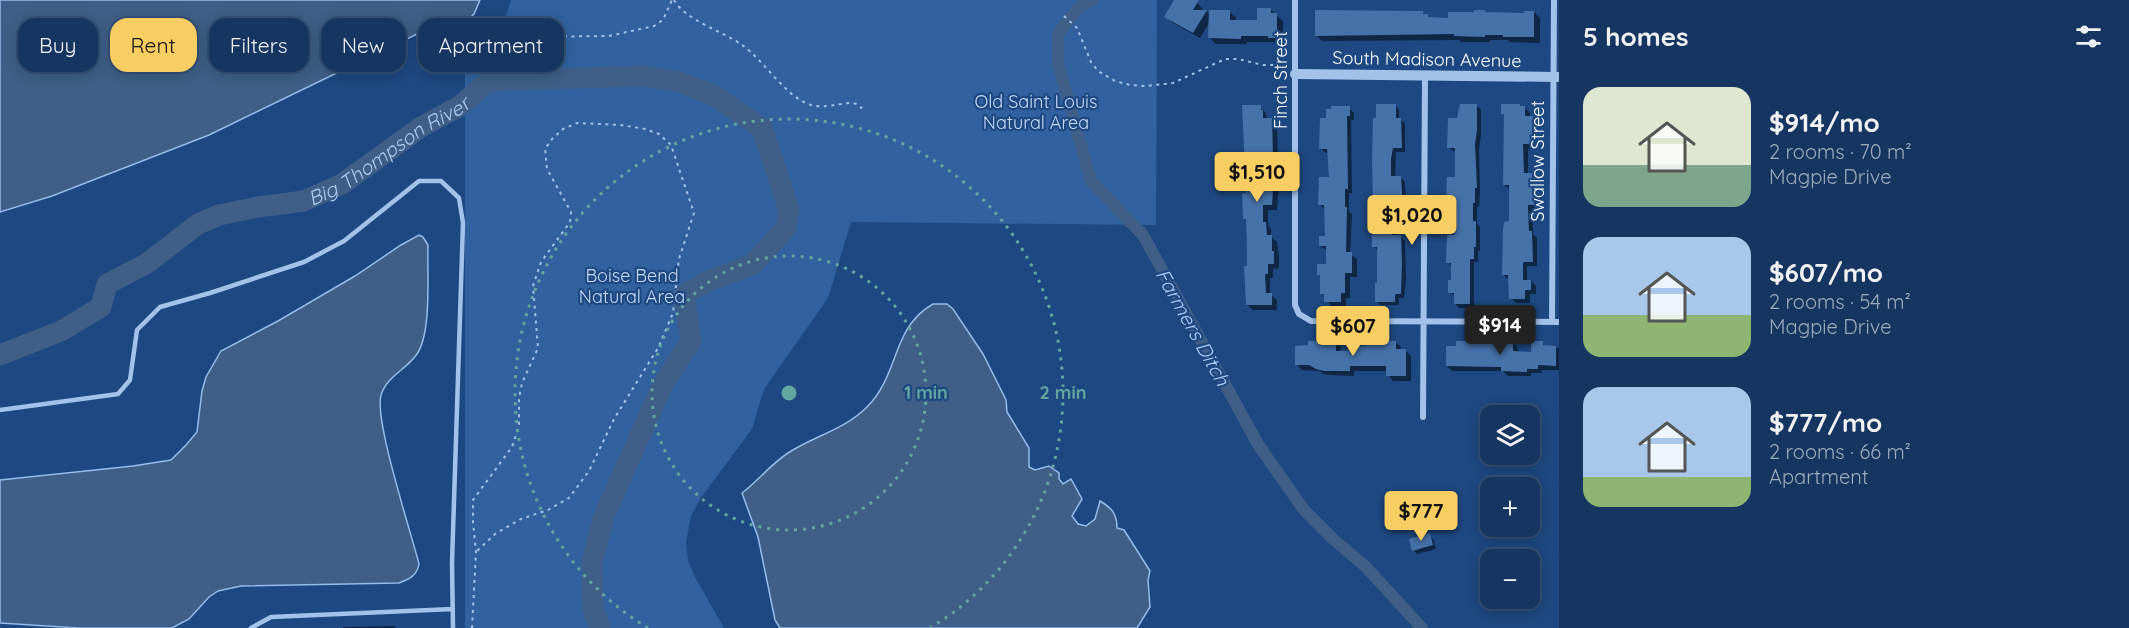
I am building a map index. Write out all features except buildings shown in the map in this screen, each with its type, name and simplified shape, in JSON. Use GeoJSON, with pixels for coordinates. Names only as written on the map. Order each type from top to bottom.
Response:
{"type":"FeatureCollection","features":[{"type":"Feature","properties":{"kind":"street","name":"Finch Street"},"geometry":{"type":"LineString","coordinates":[[1295,0],[1295,305],[1299,314],[1311,321],[1423,322]]}},
{"type":"Feature","properties":{"kind":"street","name":"Swallow Street"},"geometry":{"type":"LineString","coordinates":[[1554,0],[1555,322]]}},
{"type":"Feature","properties":{"kind":"street","name":"South Madison Avenue"},"geometry":{"type":"LineString","coordinates":[[1295,69],[1425,76],[1556,77]]}},
{"type":"Feature","properties":{"kind":"street"},"geometry":{"type":"LineString","coordinates":[[1423,417],[1425,76]]}},
{"type":"Feature","properties":{"kind":"street"},"geometry":{"type":"LineString","coordinates":[[1423,322],[1555,322]]}},
{"type":"Feature","properties":{"kind":"lane"},"geometry":{"type":"LineString","coordinates":[[0,410],[118,394],[130,380],[137,330],[160,307],[304,262],[344,241],[419,181],[441,181],[459,198],[463,223],[452,563],[453,628]]}},
{"type":"Feature","properties":{"kind":"lane"},"geometry":{"type":"LineString","coordinates":[[251,628],[271,617],[453,609]]}},
{"type":"Feature","properties":{"kind":"path"},"geometry":{"type":"LineString","coordinates":[[564,36],[609,36],[654,26],[663,20],[673,0]]}},
{"type":"Feature","properties":{"kind":"path"},"geometry":{"type":"LineString","coordinates":[[673,0],[689,15],[740,43],[758,57],[782,84],[800,99],[812,105],[857,104],[865,111]]}},
{"type":"Feature","properties":{"kind":"path"},"geometry":{"type":"LineString","coordinates":[[1064,16],[1077,28],[1091,62],[1098,70],[1115,81],[1146,86],[1173,83],[1225,59],[1238,59],[1295,69]]}},
{"type":"Feature","properties":{"kind":"path"},"geometry":{"type":"LineString","coordinates":[[472,628],[476,552],[472,522],[473,500],[512,447],[519,426],[519,398],[522,383],[538,348],[533,286],[541,262],[570,222],[571,212],[547,169],[545,149],[563,129],[577,123],[621,125],[659,134],[671,145],[694,213],[679,259],[673,313],[658,348],[614,419],[588,471],[569,498],[548,510],[520,519],[495,534],[476,552]]}},
{"type":"Feature","properties":{"kind":"green space","name":"Boise Bend Natural Area"},"geometry":{"type":"Polygon","coordinates":[[[511,0],[1157,0],[1156,225],[851,222],[828,298],[764,389],[752,429],[700,499],[691,516],[686,542],[688,561],[724,628],[465,628],[465,72],[564,72],[564,18],[506,18],[511,0]]]}},
{"type":"Feature","properties":{"kind":"shaded area"},"geometry":{"type":"Polygon","coordinates":[[[0,0],[480,0],[470,18],[418,18],[418,34],[406,39],[406,18],[321,18],[321,72],[339,72],[209,135],[52,196],[0,212],[0,0]]]}},
{"type":"Feature","properties":{"kind":"shaded area"},"geometry":{"type":"Polygon","coordinates":[[[419,235],[428,245],[428,301],[425,331],[417,354],[384,388],[380,408],[394,477],[419,564],[412,576],[399,583],[241,586],[218,591],[209,597],[189,619],[172,628],[78,628],[0,623],[0,480],[171,460],[197,432],[206,377],[221,351],[355,276],[419,235]]]}},
{"type":"Feature","properties":{"kind":"shaded area"},"geometry":{"type":"Polygon","coordinates":[[[933,304],[947,304],[953,309],[983,354],[1006,400],[1007,412],[1029,448],[1029,467],[1035,470],[1049,466],[1059,473],[1059,479],[1063,484],[1071,479],[1082,499],[1072,516],[1078,524],[1086,526],[1095,519],[1100,501],[1113,512],[1117,528],[1124,530],[1150,571],[1148,580],[1150,607],[1137,628],[780,628],[775,620],[758,537],[742,493],[788,453],[849,422],[867,407],[878,394],[902,338],[919,314],[933,304]]]}},
{"type":"Feature","properties":{"kind":"waterway","name":"Farmers Ditch"},"geometry":{"type":"LineString","coordinates":[[1093,0],[1078,8],[1058,34],[1058,63],[1091,181],[1143,235],[1259,446],[1304,510],[1365,566],[1422,628]]}},
{"type":"Feature","properties":{"kind":"waterway","name":"Big Thompson River"},"geometry":{"type":"LineString","coordinates":[[0,355],[61,331],[101,307],[107,284],[146,264],[198,224],[219,215],[304,201],[342,184],[421,127],[460,106],[486,83],[504,80],[643,76],[680,82],[715,96],[762,128],[789,210],[786,228],[752,265],[708,281],[684,295],[691,341],[663,384],[604,516],[592,562],[593,609],[600,628]]}},
{"type":"Feature","properties":{"kind":"park label","name":"Old Saint Louis Natural Area"},"geometry":{"type":"Point","coordinates":[1036,111]}}]}
